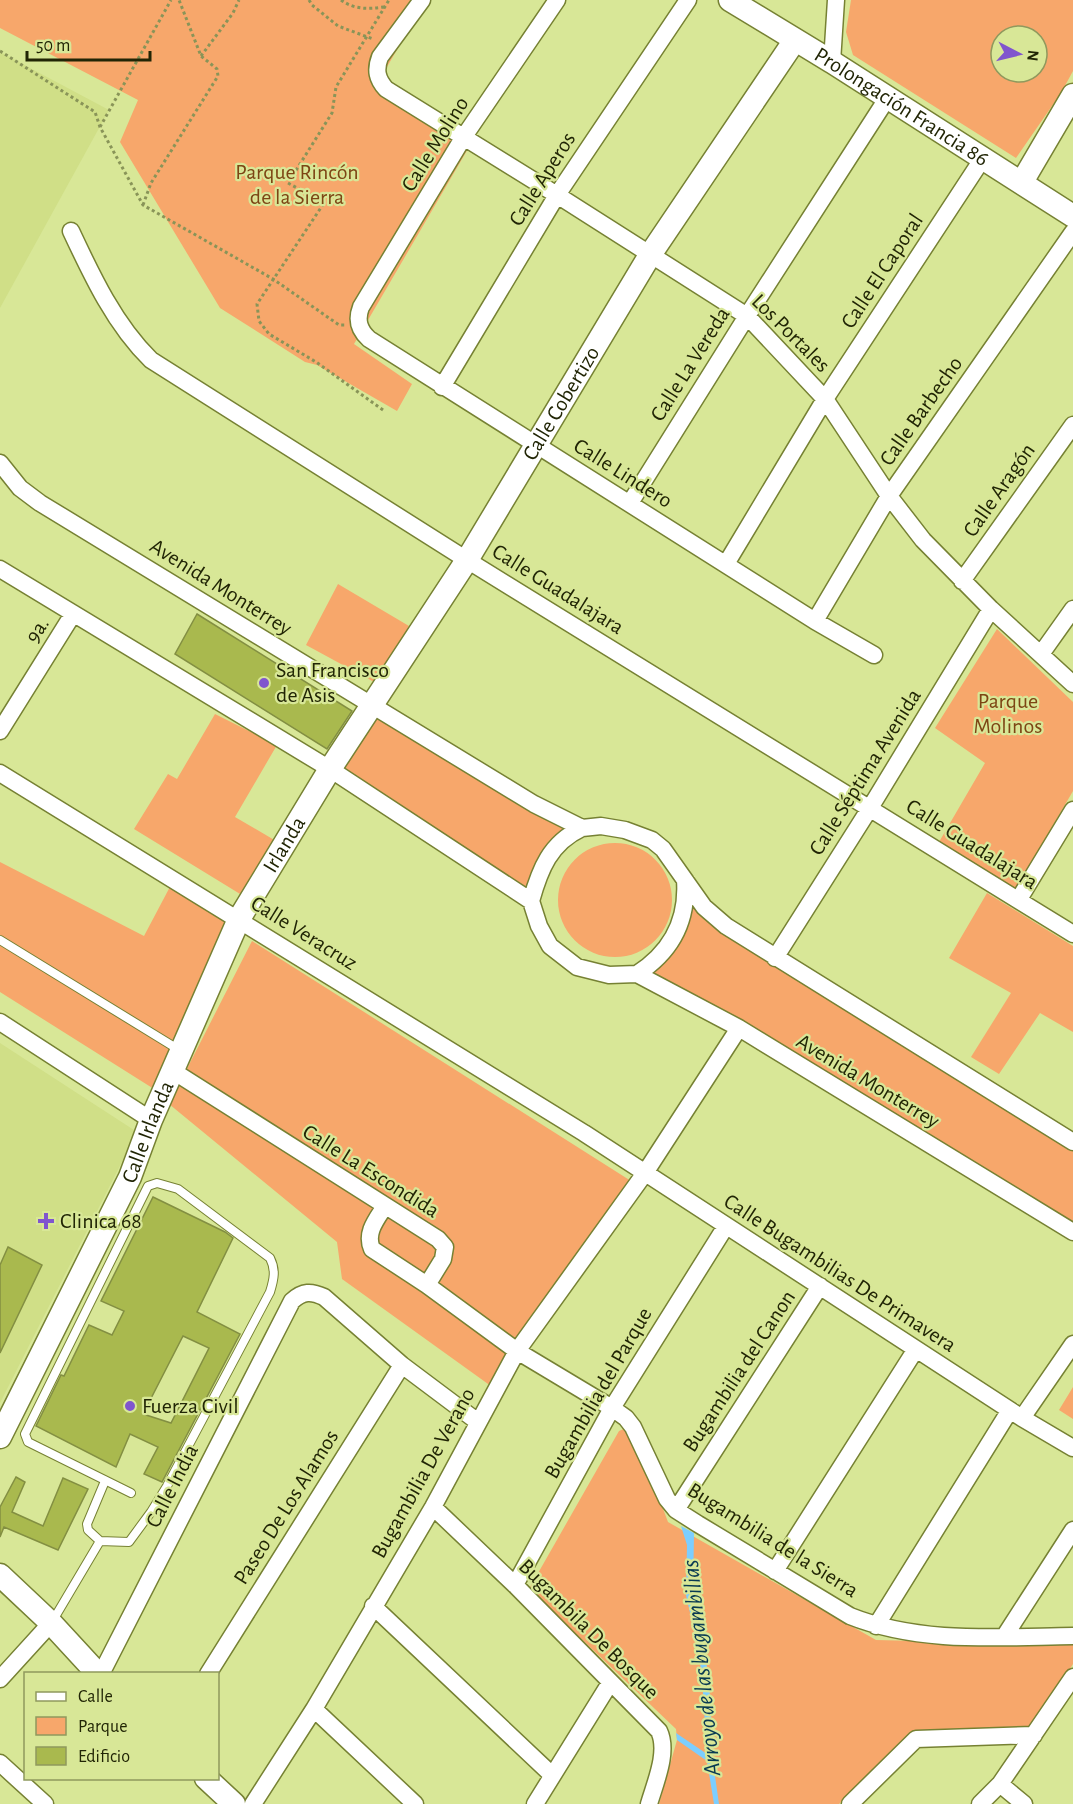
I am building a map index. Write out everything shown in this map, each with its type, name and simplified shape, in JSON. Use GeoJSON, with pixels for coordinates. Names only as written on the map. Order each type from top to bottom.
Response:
{"type":"FeatureCollection","features":[{"type":"Feature","properties":{"kind":"street"},"geometry":{"type":"LineString","coordinates":[[388,46],[422,0]]}},
{"type":"Feature","properties":{"kind":"street","name":"Calle Molino"},"geometry":{"type":"LineString","coordinates":[[359,320],[361,307],[463,138],[557,0]]}},
{"type":"Feature","properties":{"kind":"street","name":"Calle Aperos"},"geometry":{"type":"LineString","coordinates":[[442,387],[557,195],[688,0]]}},
{"type":"Feature","properties":{"kind":"street","name":"Prolongación Francia 86"},"geometry":{"type":"LineString","coordinates":[[730,0],[888,97],[1073,216]]}},
{"type":"Feature","properties":{"kind":"street"},"geometry":{"type":"LineString","coordinates":[[832,62],[836,0]]}},
{"type":"Feature","properties":{"kind":"street","name":"Calle Cobertizo"},"geometry":{"type":"LineString","coordinates":[[330,769],[466,560],[650,255],[795,40]]}},
{"type":"Feature","properties":{"kind":"street","name":"Los Portales"},"geometry":{"type":"LineString","coordinates":[[388,46],[377,66],[380,83],[386,89],[747,316],[825,399],[889,496],[923,540],[962,582],[1073,684]]}},
{"type":"Feature","properties":{"kind":"street"},"geometry":{"type":"LineString","coordinates":[[1022,182],[1073,95]]}},
{"type":"Feature","properties":{"kind":"street","name":"Calle La Vereda"},"geometry":{"type":"LineString","coordinates":[[630,503],[888,97]]}},
{"type":"Feature","properties":{"kind":"street","name":"Calle El Caporal"},"geometry":{"type":"LineString","coordinates":[[726,564],[825,399],[983,158]]}},
{"type":"Feature","properties":{"kind":"street","name":"Calle Guadalajara"},"geometry":{"type":"LineString","coordinates":[[71,231],[85,261],[123,328],[137,347],[151,360],[466,560],[1073,934]]}},
{"type":"Feature","properties":{"kind":"street","name":"Calle Barbecho"},"geometry":{"type":"LineString","coordinates":[[815,621],[889,496],[1073,232]]}},
{"type":"Feature","properties":{"kind":"street","name":"Calle Lindero"},"geometry":{"type":"LineString","coordinates":[[359,320],[362,332],[369,339],[442,387],[815,621],[874,655]]}},
{"type":"Feature","properties":{"kind":"street","name":"Calle Aragón"},"geometry":{"type":"LineString","coordinates":[[962,582],[1073,424]]}},
{"type":"Feature","properties":{"kind":"street","name":"Avenida Monterrey"},"geometry":{"type":"LineString","coordinates":[[0,464],[20,488],[40,503],[534,804],[582,828],[601,826],[625,830],[652,840],[663,849],[704,907],[726,926],[1073,1142]]}},
{"type":"Feature","properties":{"kind":"street"},"geometry":{"type":"LineString","coordinates":[[0,569],[330,769],[531,902],[538,878],[555,846],[567,835],[582,828]]}},
{"type":"Feature","properties":{"kind":"street","name":"Calle Séptima Avenida"},"geometry":{"type":"LineString","coordinates":[[775,958],[870,808],[991,609]]}},
{"type":"Feature","properties":{"kind":"street"},"geometry":{"type":"LineString","coordinates":[[1041,654],[1073,609]]}},
{"type":"Feature","properties":{"kind":"street","name":"9a."},"geometry":{"type":"LineString","coordinates":[[0,731],[73,614]]}},
{"type":"Feature","properties":{"kind":"street","name":"Irlanda"},"geometry":{"type":"LineString","coordinates":[[238,919],[330,769]]}},
{"type":"Feature","properties":{"kind":"street","name":"Calle Veracruz"},"geometry":{"type":"LineString","coordinates":[[0,773],[584,1133]]}},
{"type":"Feature","properties":{"kind":"street"},"geometry":{"type":"LineString","coordinates":[[1019,899],[1073,810]]}},
{"type":"Feature","properties":{"kind":"street"},"geometry":{"type":"LineString","coordinates":[[637,974],[661,956],[681,922],[686,897],[685,880]]}},
{"type":"Feature","properties":{"kind":"street","name":"Avenida Monterrey"},"geometry":{"type":"LineString","coordinates":[[531,902],[549,946],[577,967],[593,972],[637,974],[739,1028],[1073,1232]]}},
{"type":"Feature","properties":{"kind":"street","name":"Calle Irlanda"},"geometry":{"type":"LineString","coordinates":[[0,1437],[130,1177],[151,1120],[238,919]]}},
{"type":"Feature","properties":{"kind":"street"},"geometry":{"type":"LineString","coordinates":[[0,1022],[151,1120]]}},
{"type":"Feature","properties":{"kind":"street"},"geometry":{"type":"LineString","coordinates":[[645,1173],[739,1028]]}},
{"type":"Feature","properties":{"kind":"street","name":"Calle La Escondida"},"geometry":{"type":"LineString","coordinates":[[177,1061],[385,1206],[438,1239],[445,1247],[443,1259],[427,1285]]}},
{"type":"Feature","properties":{"kind":"street","name":"Calle Bugambilias De Primavera"},"geometry":{"type":"LineString","coordinates":[[584,1133],[1016,1414],[1073,1448]]}},
{"type":"Feature","properties":{"kind":"street","name":"Bugambilia De Verano"},"geometry":{"type":"LineString","coordinates":[[253,1804],[314,1709],[433,1507],[517,1351],[645,1173]]}},
{"type":"Feature","properties":{"kind":"street"},"geometry":{"type":"LineString","coordinates":[[385,1206],[370,1231],[369,1242],[372,1249],[427,1285],[517,1351]]}},
{"type":"Feature","properties":{"kind":"street","name":"Bugambilia del Parque"},"geometry":{"type":"LineString","coordinates":[[515,1586],[612,1408],[726,1226]]}},
{"type":"Feature","properties":{"kind":"street","name":"Bugambilia del Canon"},"geometry":{"type":"LineString","coordinates":[[676,1510],[820,1286]]}},
{"type":"Feature","properties":{"kind":"street","name":"Calle India"},"geometry":{"type":"LineString","coordinates":[[100,1672],[292,1300],[305,1292],[328,1299],[402,1365]]}},
{"type":"Feature","properties":{"kind":"street"},"geometry":{"type":"LineString","coordinates":[[876,1626],[1016,1414],[1073,1344]]}},
{"type":"Feature","properties":{"kind":"street"},"geometry":{"type":"LineString","coordinates":[[775,1571],[916,1349]]}},
{"type":"Feature","properties":{"kind":"street","name":"Bugambilia de la Sierra"},"geometry":{"type":"LineString","coordinates":[[517,1351],[626,1418],[633,1427],[667,1499],[676,1510],[850,1616],[876,1626],[929,1635],[1073,1636]]}},
{"type":"Feature","properties":{"kind":"street"},"geometry":{"type":"LineString","coordinates":[[402,1365],[478,1422]]}},
{"type":"Feature","properties":{"kind":"street","name":"Paseo De Los Alamos"},"geometry":{"type":"LineString","coordinates":[[209,1672],[402,1365]]}},
{"type":"Feature","properties":{"kind":"street","name":"Bugambila De Bosque"},"geometry":{"type":"LineString","coordinates":[[433,1507],[515,1586],[661,1735],[661,1757],[649,1804]]}},
{"type":"Feature","properties":{"kind":"street"},"geometry":{"type":"LineString","coordinates":[[1004,1637],[1073,1530]]}},
{"type":"Feature","properties":{"kind":"street"},"geometry":{"type":"LineString","coordinates":[[0,1575],[51,1623],[97,1672]]}},
{"type":"Feature","properties":{"kind":"street"},"geometry":{"type":"LineString","coordinates":[[373,1606],[552,1775]]}},
{"type":"Feature","properties":{"kind":"street"},"geometry":{"type":"LineString","coordinates":[[0,1679],[51,1623]]}},
{"type":"Feature","properties":{"kind":"street"},"geometry":{"type":"LineString","coordinates":[[980,1804],[1000,1784],[1073,1677]]}},
{"type":"Feature","properties":{"kind":"street"},"geometry":{"type":"LineString","coordinates":[[536,1804],[610,1683]]}},
{"type":"Feature","properties":{"kind":"street"},"geometry":{"type":"LineString","coordinates":[[314,1709],[415,1804]]}},
{"type":"Feature","properties":{"kind":"street"},"geometry":{"type":"LineString","coordinates":[[850,1804],[916,1739],[1034,1735]]}},
{"type":"Feature","properties":{"kind":"street"},"geometry":{"type":"LineString","coordinates":[[0,1763],[45,1804]]}},
{"type":"Feature","properties":{"kind":"street"},"geometry":{"type":"LineString","coordinates":[[207,1780],[234,1804]]}},
{"type":"Feature","properties":{"kind":"street"},"geometry":{"type":"LineString","coordinates":[[1000,1784],[1024,1804]]}},
{"type":"Feature","properties":{"kind":"lane"},"geometry":{"type":"LineString","coordinates":[[0,940],[177,1061]]}},
{"type":"Feature","properties":{"kind":"lane"},"geometry":{"type":"LineString","coordinates":[[105,1481],[87,1527],[100,1541],[129,1542],[167,1486],[270,1292],[274,1276],[274,1266],[270,1258],[178,1189],[157,1183],[148,1186],[25,1434],[28,1442],[131,1493]]}},
{"type":"Feature","properties":{"kind":"lane"},"geometry":{"type":"LineString","coordinates":[[51,1623],[100,1541]]}},
{"type":"Feature","properties":{"kind":"path"},"geometry":{"type":"LineString","coordinates":[[100,127],[171,0]]}},
{"type":"Feature","properties":{"kind":"path"},"geometry":{"type":"LineString","coordinates":[[143,205],[151,183],[219,76],[217,69],[201,56],[179,0]]}},
{"type":"Feature","properties":{"kind":"path"},"geometry":{"type":"LineString","coordinates":[[201,56],[233,13],[239,0]]}},
{"type":"Feature","properties":{"kind":"path"},"geometry":{"type":"LineString","coordinates":[[309,0],[338,26],[388,46]]}},
{"type":"Feature","properties":{"kind":"path"},"geometry":{"type":"LineString","coordinates":[[341,0],[352,7],[369,9],[384,7]]}},
{"type":"Feature","properties":{"kind":"path"},"geometry":{"type":"LineString","coordinates":[[382,410],[316,362],[269,334],[259,321],[256,304],[324,203],[288,183],[332,113],[336,87],[389,0]]}},
{"type":"Feature","properties":{"kind":"path"},"geometry":{"type":"LineString","coordinates":[[0,51],[95,112],[100,127],[143,205],[190,234],[273,279],[339,325],[359,320]]}},
{"type":"Feature","properties":{"kind":"shaded area"},"geometry":{"type":"Polygon","coordinates":[[[0,52],[109,110],[0,308],[0,52]]]}},
{"type":"Feature","properties":{"kind":"shaded area","name":"Clinica 68"},"geometry":{"type":"Polygon","coordinates":[[[0,1043],[137,1132],[0,1403],[0,1043]]]}},
{"type":"Feature","properties":{"kind":"green space","name":"Parque Rincón de la Sierra"},"geometry":{"type":"Polygon","coordinates":[[[0,0],[426,0],[377,84],[472,142],[354,344],[412,384],[397,411],[317,365],[305,362],[220,308],[120,142],[138,100],[0,28],[0,0]]]}},
{"type":"Feature","properties":{"kind":"green space"},"geometry":{"type":"Polygon","coordinates":[[[851,0],[1073,0],[1073,71],[1061,93],[1016,158],[853,55],[846,32],[851,0]]]}},
{"type":"Feature","properties":{"kind":"green space"},"geometry":{"type":"Polygon","coordinates":[[[338,584],[409,626],[376,683],[306,645],[338,584]]]}},
{"type":"Feature","properties":{"kind":"green space","name":"Parque Molinos"},"geometry":{"type":"Polygon","coordinates":[[[997,629],[1073,702],[1073,791],[1016,889],[939,842],[985,763],[935,728],[997,629]]]}},
{"type":"Feature","properties":{"kind":"green space"},"geometry":{"type":"Polygon","coordinates":[[[215,714],[277,745],[235,817],[276,841],[245,897],[134,829],[168,774],[177,779],[215,714]]]}},
{"type":"Feature","properties":{"kind":"green space"},"geometry":{"type":"Polygon","coordinates":[[[373,714],[565,830],[549,841],[533,872],[529,894],[338,768],[373,714]]]}},
{"type":"Feature","properties":{"kind":"green space"},"geometry":{"type":"Polygon","coordinates":[[[615,843],[637,848],[655,860],[667,878],[672,900],[667,922],[655,940],[637,952],[615,957],[593,952],[575,940],[563,922],[558,900],[563,878],[575,860],[593,848],[615,843]]]}},
{"type":"Feature","properties":{"kind":"green space"},"geometry":{"type":"Polygon","coordinates":[[[0,862],[144,936],[172,883],[234,917],[154,1089],[0,992],[0,862]]]}},
{"type":"Feature","properties":{"kind":"green space"},"geometry":{"type":"Polygon","coordinates":[[[987,893],[1073,946],[1073,1032],[1040,1013],[999,1074],[971,1057],[1011,993],[949,958],[987,893]]]}},
{"type":"Feature","properties":{"kind":"green space"},"geometry":{"type":"Polygon","coordinates":[[[686,897],[1073,1141],[1073,1233],[637,974],[654,962],[686,897]]]}},
{"type":"Feature","properties":{"kind":"green space"},"geometry":{"type":"Polygon","coordinates":[[[252,941],[631,1181],[502,1394],[342,1279],[337,1242],[169,1104],[252,941]]]}},
{"type":"Feature","properties":{"kind":"green space"},"geometry":{"type":"Polygon","coordinates":[[[1073,1387],[1073,1419],[1059,1410],[1073,1387]]]}},
{"type":"Feature","properties":{"kind":"green space"},"geometry":{"type":"Polygon","coordinates":[[[626,1428],[636,1437],[668,1522],[876,1640],[1073,1645],[1073,1664],[1032,1729],[912,1733],[839,1804],[659,1804],[677,1740],[676,1729],[529,1589],[619,1431],[626,1428]]]}},
{"type":"Feature","properties":{"kind":"water","name":"Arroyo de las bugambilias"},"geometry":{"type":"Polygon","coordinates":[[[681,1526],[694,1533],[693,1592],[709,1678],[713,1762],[719,1804],[714,1804],[707,1761],[677,1740],[676,1733],[707,1754],[702,1678],[686,1595],[687,1545],[681,1526]]]}},
{"type":"Feature","properties":{"kind":"building","name":"San Francisco de Asis"},"geometry":{"type":"Polygon","coordinates":[[[197,614],[352,711],[327,749],[175,654],[197,614]]]}},
{"type":"Feature","properties":{"kind":"building"},"geometry":{"type":"Polygon","coordinates":[[[153,1197],[233,1238],[197,1312],[240,1334],[162,1482],[144,1474],[158,1447],[130,1434],[116,1467],[36,1426],[89,1325],[112,1335],[124,1311],[101,1301],[153,1197]],[[183,1336],[143,1414],[171,1423],[209,1348],[183,1336]]]}},
{"type":"Feature","properties":{"kind":"building"},"geometry":{"type":"Polygon","coordinates":[[[8,1247],[42,1265],[0,1353],[0,1265],[8,1247]]]}},
{"type":"Feature","properties":{"kind":"building"},"geometry":{"type":"Polygon","coordinates":[[[16,1477],[25,1482],[12,1512],[43,1526],[63,1478],[88,1489],[58,1550],[4,1527],[0,1537],[0,1507],[16,1477]]]}},
{"type":"Feature","properties":{"kind":"place","name":"San Francisco de Asis"},"geometry":{"type":"Point","coordinates":[264,683]}},
{"type":"Feature","properties":{"kind":"place","name":"Clinica 68"},"geometry":{"type":"Point","coordinates":[46,1221]}},
{"type":"Feature","properties":{"kind":"place","name":"Fuerza Civil"},"geometry":{"type":"Point","coordinates":[130,1406]}}]}
